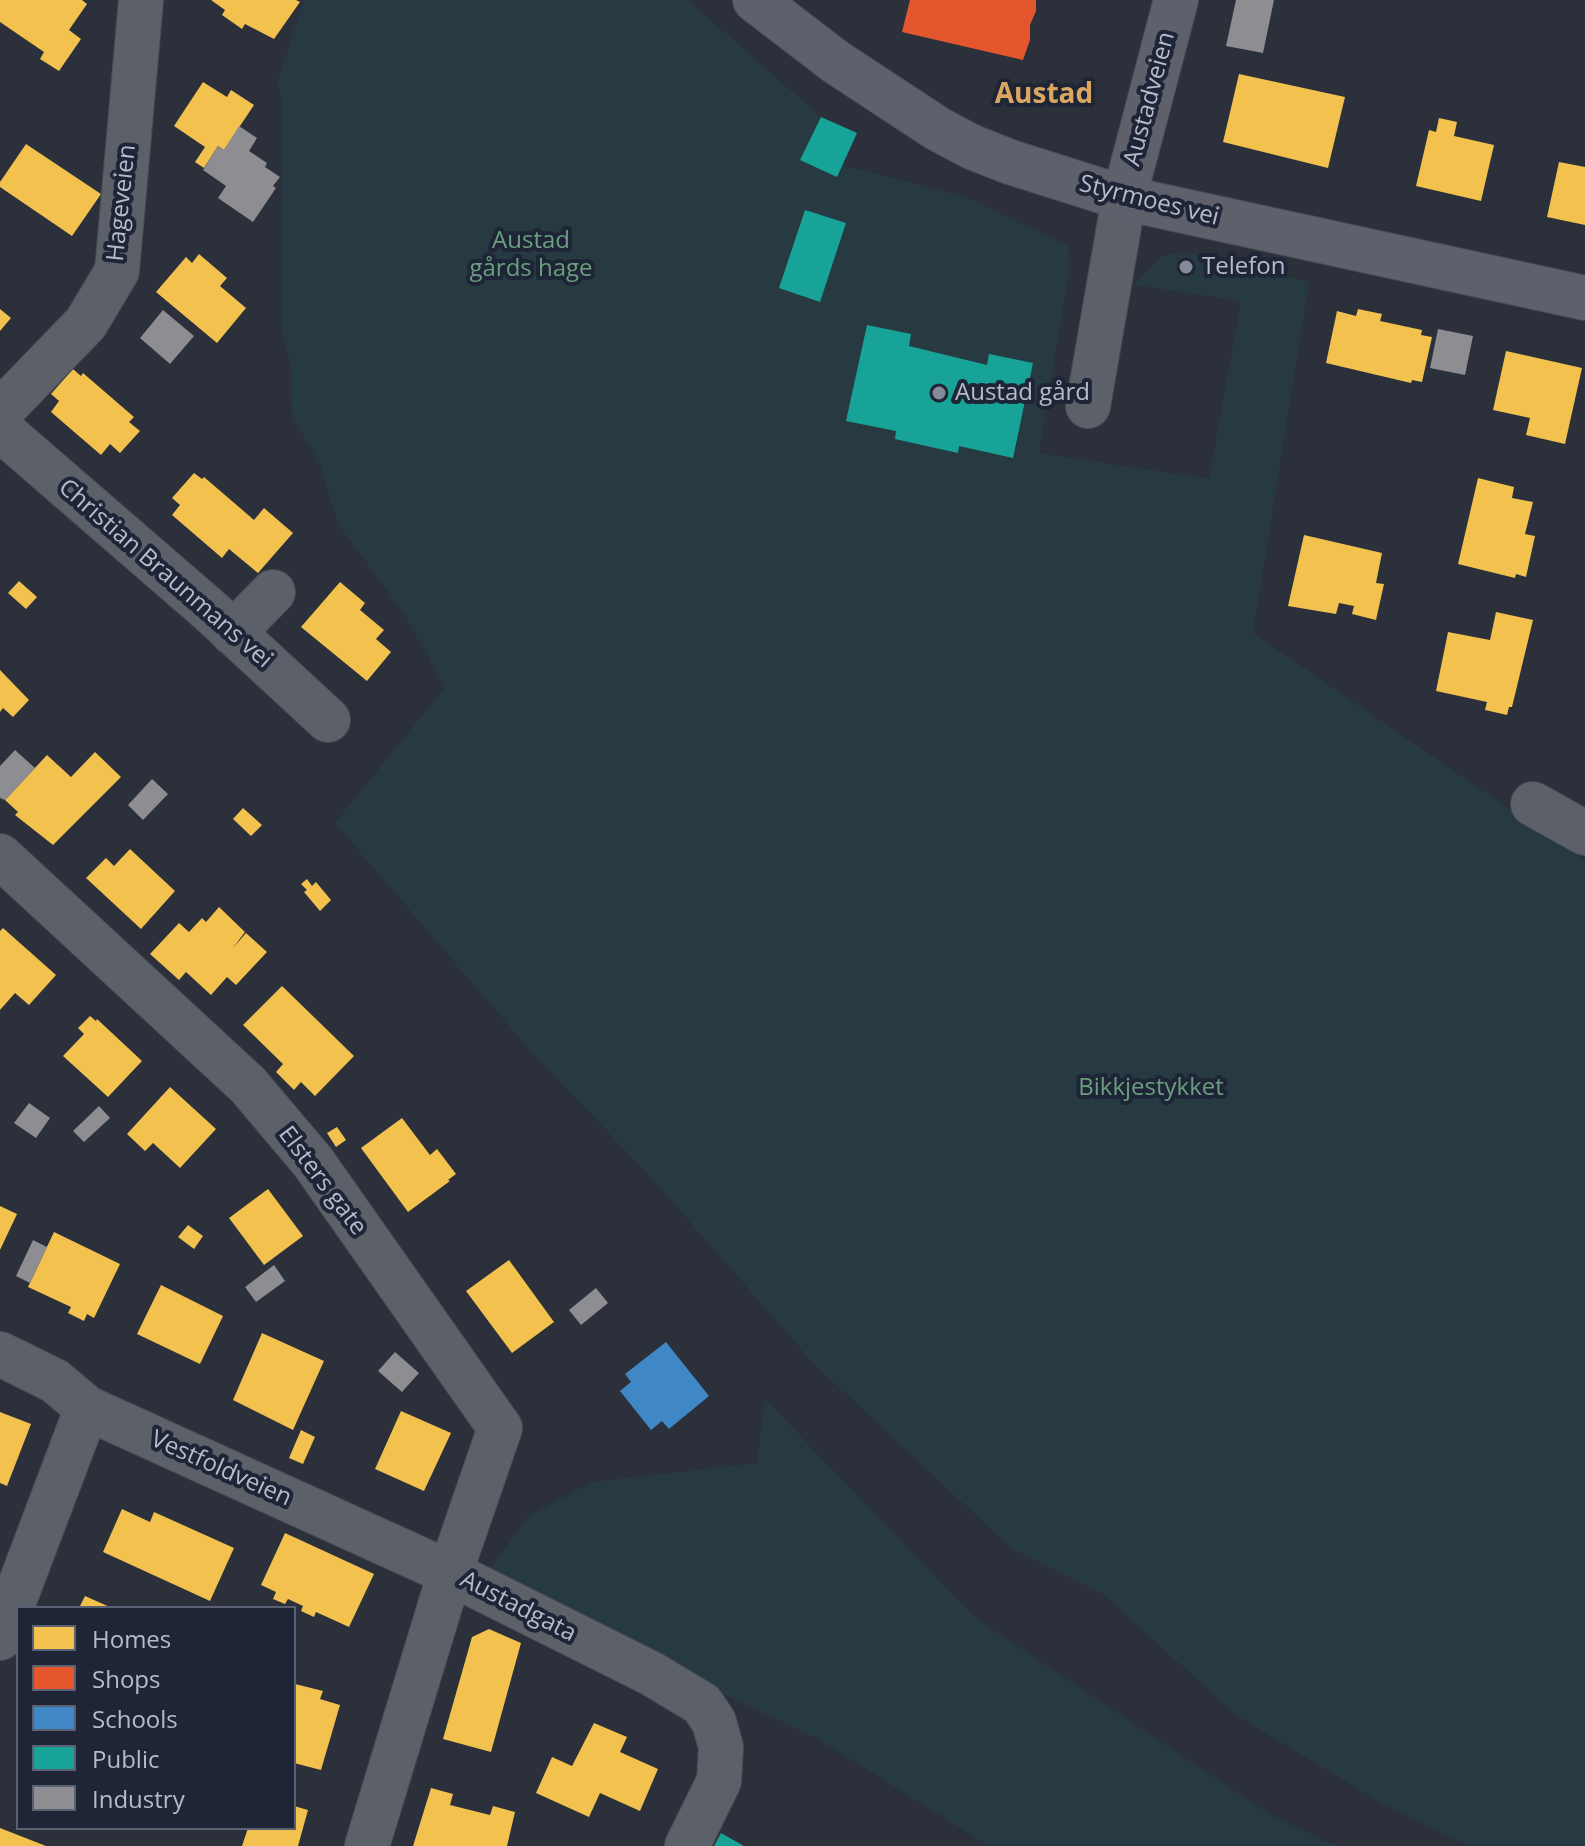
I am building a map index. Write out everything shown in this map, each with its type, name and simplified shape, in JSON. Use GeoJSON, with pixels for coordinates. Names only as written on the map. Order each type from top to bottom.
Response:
{"type":"FeatureCollection","features":[{"type":"Feature","properties":{"kind":"main road","name":"Austadveien"},"geometry":{"type":"LineString","coordinates":[[1124,198],[1176,0]]}},
{"type":"Feature","properties":{"kind":"main road","name":"Styrmoes vei"},"geometry":{"type":"LineString","coordinates":[[765,3],[836,62],[938,129],[1010,162],[1124,198],[1585,298]]}},
{"type":"Feature","properties":{"kind":"street","name":"Hageveien"},"geometry":{"type":"LineString","coordinates":[[0,412],[86,323],[117,271],[141,0]]}},
{"type":"Feature","properties":{"kind":"street"},"geometry":{"type":"LineString","coordinates":[[1088,406],[1124,198]]}},
{"type":"Feature","properties":{"kind":"street","name":"Christian Braunmans vei"},"geometry":{"type":"LineString","coordinates":[[0,429],[328,720]]}},
{"type":"Feature","properties":{"kind":"street"},"geometry":{"type":"LineString","coordinates":[[233,633],[273,592]]}},
{"type":"Feature","properties":{"kind":"street"},"geometry":{"type":"LineString","coordinates":[[1533,804],[1585,833]]}},
{"type":"Feature","properties":{"kind":"street","name":"Elsters gate"},"geometry":{"type":"LineString","coordinates":[[0,856],[248,1085],[313,1162],[500,1428],[450,1573]]}},
{"type":"Feature","properties":{"kind":"street","name":"Vestfoldveien"},"geometry":{"type":"LineString","coordinates":[[0,1354],[55,1381],[87,1408],[450,1573]]}},
{"type":"Feature","properties":{"kind":"street"},"geometry":{"type":"LineString","coordinates":[[0,1638],[87,1408]]}},
{"type":"Feature","properties":{"kind":"street","name":"Austadgata"},"geometry":{"type":"LineString","coordinates":[[367,1846],[450,1573],[652,1674],[702,1704],[714,1722],[721,1747],[719,1781],[687,1846]]}},
{"type":"Feature","properties":{"kind":"green space","name":"Bikkjestykket"},"geometry":{"type":"Polygon","coordinates":[[[304,0],[688,0],[821,117],[857,133],[843,165],[968,198],[1068,246],[1069,272],[1039,453],[1209,479],[1241,301],[1134,285],[1163,256],[1187,252],[1309,282],[1253,633],[1585,861],[1585,1846],[1470,1846],[1391,1809],[1236,1715],[1103,1594],[1012,1549],[814,1364],[650,1176],[535,1056],[335,823],[445,687],[403,612],[338,524],[321,467],[292,415],[291,364],[281,330],[282,100],[278,80],[304,0]]]}},
{"type":"Feature","properties":{"kind":"green space"},"geometry":{"type":"Polygon","coordinates":[[[765,1399],[975,1618],[1272,1816],[1338,1846],[989,1846],[820,1740],[483,1579],[528,1516],[592,1482],[757,1463],[765,1399]]]}},
{"type":"Feature","properties":{"kind":"building: Homes"},"geometry":{"type":"Polygon","coordinates":[[[0,0],[82,0],[87,4],[69,30],[81,39],[59,71],[40,59],[44,52],[0,22],[0,0]]]}},
{"type":"Feature","properties":{"kind":"building: Homes"},"geometry":{"type":"Polygon","coordinates":[[[211,0],[300,2],[274,39],[245,24],[242,29],[222,15],[225,10],[211,0]]]}},
{"type":"Feature","properties":{"kind":"building: Homes"},"geometry":{"type":"Polygon","coordinates":[[[1239,74],[1345,97],[1328,168],[1223,142],[1239,74]]]}},
{"type":"Feature","properties":{"kind":"building: Homes"},"geometry":{"type":"Polygon","coordinates":[[[203,82],[227,97],[231,90],[254,105],[224,150],[218,146],[204,168],[195,162],[205,147],[174,126],[203,82]]]}},
{"type":"Feature","properties":{"kind":"building: Homes"},"geometry":{"type":"Polygon","coordinates":[[[1439,118],[1457,122],[1454,136],[1494,145],[1481,201],[1416,186],[1429,130],[1436,132],[1439,118]]]}},
{"type":"Feature","properties":{"kind":"building: Homes"},"geometry":{"type":"Polygon","coordinates":[[[26,144],[101,194],[72,236],[0,187],[0,182],[26,144]]]}},
{"type":"Feature","properties":{"kind":"building: Homes"},"geometry":{"type":"Polygon","coordinates":[[[1559,162],[1585,167],[1585,225],[1547,217],[1559,162]]]}},
{"type":"Feature","properties":{"kind":"building: Homes"},"geometry":{"type":"Polygon","coordinates":[[[199,254],[227,278],[220,286],[246,308],[217,343],[156,292],[186,257],[192,263],[199,254]]]}},
{"type":"Feature","properties":{"kind":"building: Homes"},"geometry":{"type":"Polygon","coordinates":[[[0,309],[11,318],[0,331],[0,309]]]}},
{"type":"Feature","properties":{"kind":"building: Homes"},"geometry":{"type":"Polygon","coordinates":[[[1358,309],[1382,314],[1380,321],[1422,330],[1421,335],[1432,337],[1422,382],[1412,380],[1411,383],[1326,363],[1337,311],[1356,316],[1358,309]]]}},
{"type":"Feature","properties":{"kind":"building: Homes"},"geometry":{"type":"Polygon","coordinates":[[[1506,351],[1582,368],[1565,444],[1526,435],[1530,418],[1493,410],[1506,351]]]}},
{"type":"Feature","properties":{"kind":"building: Homes"},"geometry":{"type":"Polygon","coordinates":[[[73,369],[81,376],[83,373],[134,417],[129,422],[140,431],[120,453],[110,444],[101,455],[51,412],[59,401],[51,394],[73,369]]]}},
{"type":"Feature","properties":{"kind":"building: Homes"},"geometry":{"type":"Polygon","coordinates":[[[194,473],[202,479],[204,477],[254,520],[264,508],[293,533],[258,573],[229,549],[222,558],[172,515],[180,505],[172,498],[194,473]]]}},
{"type":"Feature","properties":{"kind":"building: Homes"},"geometry":{"type":"Polygon","coordinates":[[[1478,478],[1514,487],[1512,498],[1533,502],[1525,534],[1535,536],[1526,577],[1516,574],[1515,578],[1458,564],[1478,478]]]}},
{"type":"Feature","properties":{"kind":"building: Homes"},"geometry":{"type":"Polygon","coordinates":[[[1304,535],[1382,553],[1376,583],[1384,584],[1376,620],[1352,614],[1354,606],[1339,603],[1336,614],[1288,606],[1304,535]]]}},
{"type":"Feature","properties":{"kind":"building: Homes"},"geometry":{"type":"Polygon","coordinates":[[[19,581],[37,597],[26,609],[8,593],[19,581]]]}},
{"type":"Feature","properties":{"kind":"building: Homes"},"geometry":{"type":"Polygon","coordinates":[[[340,582],[365,603],[360,610],[384,630],[376,639],[391,652],[367,681],[301,627],[340,582]]]}},
{"type":"Feature","properties":{"kind":"building: Homes"},"geometry":{"type":"Polygon","coordinates":[[[1496,612],[1533,620],[1512,707],[1509,707],[1507,715],[1485,710],[1487,702],[1436,691],[1448,632],[1490,640],[1496,612]]]}},
{"type":"Feature","properties":{"kind":"building: Homes"},"geometry":{"type":"Polygon","coordinates":[[[0,670],[29,700],[13,717],[3,708],[0,712],[0,670]]]}},
{"type":"Feature","properties":{"kind":"building: Homes"},"geometry":{"type":"Polygon","coordinates":[[[95,752],[121,777],[53,845],[15,815],[18,812],[5,800],[47,755],[71,777],[95,752]]]}},
{"type":"Feature","properties":{"kind":"building: Homes"},"geometry":{"type":"Polygon","coordinates":[[[243,808],[262,825],[251,836],[233,819],[243,808]]]}},
{"type":"Feature","properties":{"kind":"building: Homes"},"geometry":{"type":"Polygon","coordinates":[[[130,849],[175,891],[141,929],[86,878],[106,858],[114,866],[130,849]]]}},
{"type":"Feature","properties":{"kind":"building: Homes"},"geometry":{"type":"Polygon","coordinates":[[[307,879],[312,886],[316,882],[331,900],[320,911],[304,892],[307,890],[301,884],[307,879]]]}},
{"type":"Feature","properties":{"kind":"building: Homes"},"geometry":{"type":"Polygon","coordinates":[[[219,907],[245,932],[233,948],[246,933],[267,952],[236,985],[227,977],[211,995],[186,972],[179,980],[150,954],[179,923],[189,932],[202,918],[206,922],[219,907]]]}},
{"type":"Feature","properties":{"kind":"building: Homes"},"geometry":{"type":"Polygon","coordinates":[[[3,928],[56,975],[29,1005],[15,993],[0,1010],[0,931],[3,928]]]}},
{"type":"Feature","properties":{"kind":"building: Homes"},"geometry":{"type":"Polygon","coordinates":[[[282,986],[354,1056],[315,1096],[301,1082],[294,1090],[276,1072],[283,1064],[243,1025],[282,986]]]}},
{"type":"Feature","properties":{"kind":"building: Homes"},"geometry":{"type":"Polygon","coordinates":[[[90,1016],[142,1061],[108,1097],[63,1056],[84,1034],[78,1028],[90,1016]]]}},
{"type":"Feature","properties":{"kind":"building: Homes"},"geometry":{"type":"Polygon","coordinates":[[[170,1087],[216,1129],[180,1168],[153,1143],[145,1151],[127,1134],[170,1087]]]}},
{"type":"Feature","properties":{"kind":"building: Homes"},"geometry":{"type":"Polygon","coordinates":[[[402,1118],[430,1155],[437,1149],[456,1174],[408,1212],[361,1148],[402,1118]]]}},
{"type":"Feature","properties":{"kind":"building: Homes"},"geometry":{"type":"Polygon","coordinates":[[[337,1127],[346,1140],[336,1147],[327,1133],[337,1127]]]}},
{"type":"Feature","properties":{"kind":"building: Homes"},"geometry":{"type":"Polygon","coordinates":[[[268,1189],[303,1236],[264,1265],[229,1218],[268,1189]]]}},
{"type":"Feature","properties":{"kind":"building: Homes"},"geometry":{"type":"Polygon","coordinates":[[[0,1206],[17,1214],[0,1250],[0,1206]]]}},
{"type":"Feature","properties":{"kind":"building: Homes"},"geometry":{"type":"Polygon","coordinates":[[[188,1225],[203,1236],[194,1249],[178,1237],[188,1225]]]}},
{"type":"Feature","properties":{"kind":"building: Homes"},"geometry":{"type":"Polygon","coordinates":[[[54,1232],[120,1264],[94,1318],[87,1314],[84,1321],[68,1313],[71,1307],[28,1287],[54,1232]]]}},
{"type":"Feature","properties":{"kind":"building: Homes"},"geometry":{"type":"Polygon","coordinates":[[[509,1260],[554,1322],[512,1353],[466,1291],[509,1260]]]}},
{"type":"Feature","properties":{"kind":"building: Homes"},"geometry":{"type":"Polygon","coordinates":[[[161,1285],[223,1316],[200,1364],[137,1334],[161,1285]]]}},
{"type":"Feature","properties":{"kind":"building: Homes"},"geometry":{"type":"Polygon","coordinates":[[[262,1333],[324,1361],[293,1430],[233,1400],[262,1333]]]}},
{"type":"Feature","properties":{"kind":"building: Homes"},"geometry":{"type":"Polygon","coordinates":[[[401,1411],[451,1433],[424,1491],[375,1469],[401,1411]]]}},
{"type":"Feature","properties":{"kind":"building: Homes"},"geometry":{"type":"Polygon","coordinates":[[[0,1412],[31,1424],[7,1486],[0,1483],[0,1412]]]}},
{"type":"Feature","properties":{"kind":"building: Homes"},"geometry":{"type":"Polygon","coordinates":[[[301,1430],[315,1437],[303,1464],[289,1458],[301,1430]]]}},
{"type":"Feature","properties":{"kind":"building: Homes"},"geometry":{"type":"Polygon","coordinates":[[[122,1509],[150,1522],[154,1512],[234,1548],[210,1601],[103,1552],[122,1509]]]}},
{"type":"Feature","properties":{"kind":"building: Homes"},"geometry":{"type":"Polygon","coordinates":[[[285,1533],[374,1574],[349,1627],[316,1612],[314,1617],[301,1611],[303,1606],[288,1599],[285,1604],[273,1599],[276,1592],[261,1585],[285,1533]]]}},
{"type":"Feature","properties":{"kind":"building: Homes"},"geometry":{"type":"Polygon","coordinates":[[[85,1596],[108,1606],[80,1606],[85,1596]]]}},
{"type":"Feature","properties":{"kind":"building: Homes"},"geometry":{"type":"Polygon","coordinates":[[[489,1629],[521,1643],[491,1752],[443,1739],[472,1637],[489,1629]]]}},
{"type":"Feature","properties":{"kind":"building: Homes"},"geometry":{"type":"Polygon","coordinates":[[[296,1684],[323,1691],[320,1699],[340,1705],[321,1770],[296,1764],[296,1684]]]}},
{"type":"Feature","properties":{"kind":"building: Homes"},"geometry":{"type":"Polygon","coordinates":[[[594,1723],[627,1737],[620,1752],[658,1769],[640,1811],[600,1793],[589,1817],[536,1793],[552,1757],[572,1766],[594,1723]]]}},
{"type":"Feature","properties":{"kind":"building: Homes"},"geometry":{"type":"Polygon","coordinates":[[[431,1788],[453,1794],[450,1805],[490,1815],[493,1806],[515,1812],[507,1846],[413,1846],[431,1788]]]}},
{"type":"Feature","properties":{"kind":"building: Homes"},"geometry":{"type":"Polygon","coordinates":[[[296,1807],[308,1810],[298,1846],[242,1846],[247,1830],[296,1830],[296,1807]]]}},
{"type":"Feature","properties":{"kind":"building: Homes"},"geometry":{"type":"Polygon","coordinates":[[[0,1828],[46,1846],[0,1846],[0,1828]]]}},
{"type":"Feature","properties":{"kind":"building: Shops"},"geometry":{"type":"Polygon","coordinates":[[[910,0],[1036,0],[1030,40],[1023,60],[902,32],[910,0]]]}},
{"type":"Feature","properties":{"kind":"building: Schools"},"geometry":{"type":"Polygon","coordinates":[[[666,1342],[709,1396],[669,1429],[662,1421],[651,1430],[620,1391],[631,1382],[625,1374],[666,1342]]]}},
{"type":"Feature","properties":{"kind":"building: Public"},"geometry":{"type":"Polygon","coordinates":[[[821,117],[857,133],[837,177],[800,160],[821,117]]]}},
{"type":"Feature","properties":{"kind":"building: Public"},"geometry":{"type":"Polygon","coordinates":[[[805,210],[846,223],[820,302],[779,288],[805,210]]]}},
{"type":"Feature","properties":{"kind":"building: Public","name":"Austad gård"},"geometry":{"type":"Polygon","coordinates":[[[867,325],[911,334],[909,346],[987,365],[989,354],[1033,363],[1013,458],[959,446],[958,453],[895,439],[896,431],[846,421],[867,325]]]}},
{"type":"Feature","properties":{"kind":"building: Public"},"geometry":{"type":"Polygon","coordinates":[[[721,1833],[744,1846],[714,1846],[721,1833]]]}},
{"type":"Feature","properties":{"kind":"building: Industry"},"geometry":{"type":"Polygon","coordinates":[[[1236,0],[1274,0],[1263,53],[1226,46],[1236,0]]]}},
{"type":"Feature","properties":{"kind":"building: Industry"},"geometry":{"type":"Polygon","coordinates":[[[239,126],[257,138],[249,151],[280,177],[253,222],[218,198],[226,186],[203,170],[218,146],[224,150],[239,126]]]}},
{"type":"Feature","properties":{"kind":"building: Industry"},"geometry":{"type":"Polygon","coordinates":[[[163,310],[194,336],[170,364],[140,338],[163,310]]]}},
{"type":"Feature","properties":{"kind":"building: Industry"},"geometry":{"type":"Polygon","coordinates":[[[1438,329],[1473,336],[1465,375],[1430,368],[1438,329]]]}},
{"type":"Feature","properties":{"kind":"building: Industry"},"geometry":{"type":"Polygon","coordinates":[[[15,750],[35,768],[5,800],[0,798],[0,766],[15,750]]]}},
{"type":"Feature","properties":{"kind":"building: Industry"},"geometry":{"type":"Polygon","coordinates":[[[152,779],[168,794],[143,820],[128,805],[152,779]]]}},
{"type":"Feature","properties":{"kind":"building: Industry"},"geometry":{"type":"Polygon","coordinates":[[[29,1103],[50,1118],[36,1138],[14,1123],[29,1103]]]}},
{"type":"Feature","properties":{"kind":"building: Industry"},"geometry":{"type":"Polygon","coordinates":[[[99,1106],[110,1118],[84,1142],[73,1131],[99,1106]]]}},
{"type":"Feature","properties":{"kind":"building: Industry"},"geometry":{"type":"Polygon","coordinates":[[[33,1240],[47,1247],[30,1283],[16,1276],[33,1240]]]}},
{"type":"Feature","properties":{"kind":"building: Industry"},"geometry":{"type":"Polygon","coordinates":[[[274,1265],[285,1281],[256,1302],[245,1287],[274,1265]]]}},
{"type":"Feature","properties":{"kind":"building: Industry"},"geometry":{"type":"Polygon","coordinates":[[[596,1288],[608,1303],[581,1325],[569,1310],[596,1288]]]}},
{"type":"Feature","properties":{"kind":"building: Industry"},"geometry":{"type":"Polygon","coordinates":[[[395,1352],[419,1373],[402,1392],[378,1371],[395,1352]]]}},
{"type":"Feature","properties":{"kind":"place","name":"Telefon"},"geometry":{"type":"Point","coordinates":[1186,267]}},
{"type":"Feature","properties":{"kind":"place","name":"Austad gård"},"geometry":{"type":"Point","coordinates":[939,393]}},
{"type":"Feature","properties":{"kind":"district","name":"Austad"},"geometry":{"type":"Point","coordinates":[1044,95]}},
{"type":"Feature","properties":{"kind":"park label","name":"Austad gårds hage"},"geometry":{"type":"Point","coordinates":[531,255]}}]}
